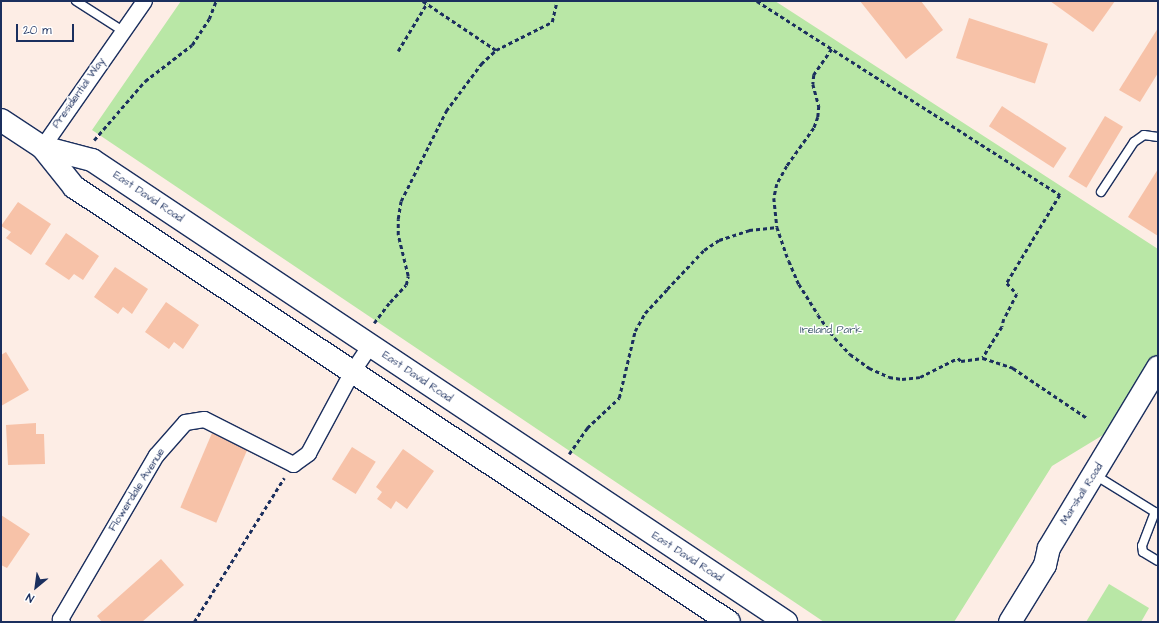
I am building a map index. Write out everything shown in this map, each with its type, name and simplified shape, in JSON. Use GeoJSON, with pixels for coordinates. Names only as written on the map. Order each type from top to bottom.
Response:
{"type":"FeatureCollection","features":[{"type":"Feature","properties":{"kind":"street","name":"Presidential Way"},"geometry":{"type":"LineString","coordinates":[[42,147],[144,1]]}},
{"type":"Feature","properties":{"kind":"street","name":"East David Road"},"geometry":{"type":"LineString","coordinates":[[1,120],[42,147],[74,187],[351,373],[729,622]]}},
{"type":"Feature","properties":{"kind":"street","name":"East David Road"},"geometry":{"type":"LineString","coordinates":[[42,147],[92,160],[371,335],[458,405],[786,622]]}},
{"type":"Feature","properties":{"kind":"street"},"geometry":{"type":"LineString","coordinates":[[293,464],[308,453],[371,335]]}},
{"type":"Feature","properties":{"kind":"street","name":"Marshall Road"},"geometry":{"type":"LineString","coordinates":[[1010,622],[1045,565],[1049,548],[1158,368]]}},
{"type":"Feature","properties":{"kind":"street","name":"Flowerdale Avenue"},"geometry":{"type":"LineString","coordinates":[[62,622],[60,619],[156,455],[186,422],[204,419],[293,464]]}},
{"type":"Feature","properties":{"kind":"lane"},"geometry":{"type":"LineString","coordinates":[[76,1],[123,31]]}},
{"type":"Feature","properties":{"kind":"lane"},"geometry":{"type":"LineString","coordinates":[[1101,192],[1134,142],[1144,135],[1158,137]]}},
{"type":"Feature","properties":{"kind":"lane"},"geometry":{"type":"LineString","coordinates":[[1094,474],[1157,512],[1142,546],[1143,552],[1158,561]]}},
{"type":"Feature","properties":{"kind":"path"},"geometry":{"type":"LineString","coordinates":[[93,140],[145,81],[192,45],[209,19],[216,1]]}},
{"type":"Feature","properties":{"kind":"path"},"geometry":{"type":"LineString","coordinates":[[423,1],[496,50]]}},
{"type":"Feature","properties":{"kind":"path"},"geometry":{"type":"LineString","coordinates":[[371,335],[390,302],[406,285],[408,276],[398,235],[398,219],[401,201],[446,111],[481,64],[496,50],[552,22],[557,1]]}},
{"type":"Feature","properties":{"kind":"path"},"geometry":{"type":"LineString","coordinates":[[757,1],[1060,195],[1007,283],[1017,294],[1002,326],[983,358]]}},
{"type":"Feature","properties":{"kind":"path"},"geometry":{"type":"LineString","coordinates":[[398,51],[427,3]]}},
{"type":"Feature","properties":{"kind":"path"},"geometry":{"type":"LineString","coordinates":[[832,49],[814,75],[813,84],[819,106],[816,123],[787,166],[777,184],[774,198],[777,227],[791,267],[818,315],[835,338],[850,354],[868,368],[889,377],[902,380],[920,377],[958,358],[961,361],[983,358],[1013,368],[1086,418]]}},
{"type":"Feature","properties":{"kind":"path"},"geometry":{"type":"LineString","coordinates":[[568,455],[587,428],[613,406],[619,398],[635,331],[649,308],[704,250],[719,240],[749,230],[777,227]]}},
{"type":"Feature","properties":{"kind":"path"},"geometry":{"type":"LineString","coordinates":[[194,622],[293,464]]}},
{"type":"Feature","properties":{"kind":"green space","name":"Ireland Park"},"geometry":{"type":"Polygon","coordinates":[[[181,1],[775,1],[1158,249],[1158,367],[1126,421],[1052,466],[954,622],[824,622],[92,130],[181,1]]]}},
{"type":"Feature","properties":{"kind":"green space"},"geometry":{"type":"Polygon","coordinates":[[[1109,584],[1149,608],[1141,622],[1086,622],[1109,584]]]}},
{"type":"Feature","properties":{"kind":"building"},"geometry":{"type":"Polygon","coordinates":[[[860,1],[921,1],[943,30],[906,59],[860,1]]]}},
{"type":"Feature","properties":{"kind":"building"},"geometry":{"type":"Polygon","coordinates":[[[1050,1],[1115,1],[1093,32],[1050,1]]]}},
{"type":"Feature","properties":{"kind":"building"},"geometry":{"type":"Polygon","coordinates":[[[969,18],[1048,44],[1035,84],[956,58],[969,18]]]}},
{"type":"Feature","properties":{"kind":"building"},"geometry":{"type":"Polygon","coordinates":[[[1158,28],[1158,73],[1140,102],[1119,90],[1158,28]]]}},
{"type":"Feature","properties":{"kind":"building"},"geometry":{"type":"Polygon","coordinates":[[[1002,106],[1067,148],[1054,168],[989,126],[1002,106]]]}},
{"type":"Feature","properties":{"kind":"building"},"geometry":{"type":"Polygon","coordinates":[[[1105,116],[1123,127],[1086,188],[1068,177],[1105,116]]]}},
{"type":"Feature","properties":{"kind":"building"},"geometry":{"type":"Polygon","coordinates":[[[1158,169],[1158,236],[1128,217],[1158,169]]]}},
{"type":"Feature","properties":{"kind":"building"},"geometry":{"type":"Polygon","coordinates":[[[18,202],[51,224],[31,255],[6,238],[11,232],[1,226],[18,202]]]}},
{"type":"Feature","properties":{"kind":"building"},"geometry":{"type":"Polygon","coordinates":[[[66,233],[99,256],[83,280],[74,274],[69,280],[45,264],[66,233]]]}},
{"type":"Feature","properties":{"kind":"building"},"geometry":{"type":"Polygon","coordinates":[[[115,267],[148,289],[132,314],[123,307],[118,314],[94,297],[115,267]]]}},
{"type":"Feature","properties":{"kind":"building"},"geometry":{"type":"Polygon","coordinates":[[[166,302],[199,325],[183,349],[174,342],[169,349],[145,332],[166,302]]]}},
{"type":"Feature","properties":{"kind":"building"},"geometry":{"type":"Polygon","coordinates":[[[6,352],[29,390],[1,406],[1,355],[6,352]]]}},
{"type":"Feature","properties":{"kind":"building"},"geometry":{"type":"Polygon","coordinates":[[[36,423],[36,434],[44,434],[45,464],[8,465],[6,425],[36,423]]]}},
{"type":"Feature","properties":{"kind":"building"},"geometry":{"type":"Polygon","coordinates":[[[212,433],[248,448],[216,523],[180,508],[212,433]]]}},
{"type":"Feature","properties":{"kind":"building"},"geometry":{"type":"Polygon","coordinates":[[[352,447],[376,462],[356,494],[332,479],[352,447]]]}},
{"type":"Feature","properties":{"kind":"building"},"geometry":{"type":"Polygon","coordinates":[[[403,449],[434,471],[407,509],[396,501],[391,509],[377,499],[382,492],[376,487],[403,449]]]}},
{"type":"Feature","properties":{"kind":"building"},"geometry":{"type":"Polygon","coordinates":[[[1,515],[30,534],[7,568],[1,565],[1,515]]]}},
{"type":"Feature","properties":{"kind":"building"},"geometry":{"type":"Polygon","coordinates":[[[161,559],[184,585],[142,622],[102,622],[97,616],[161,559]]]}}]}
